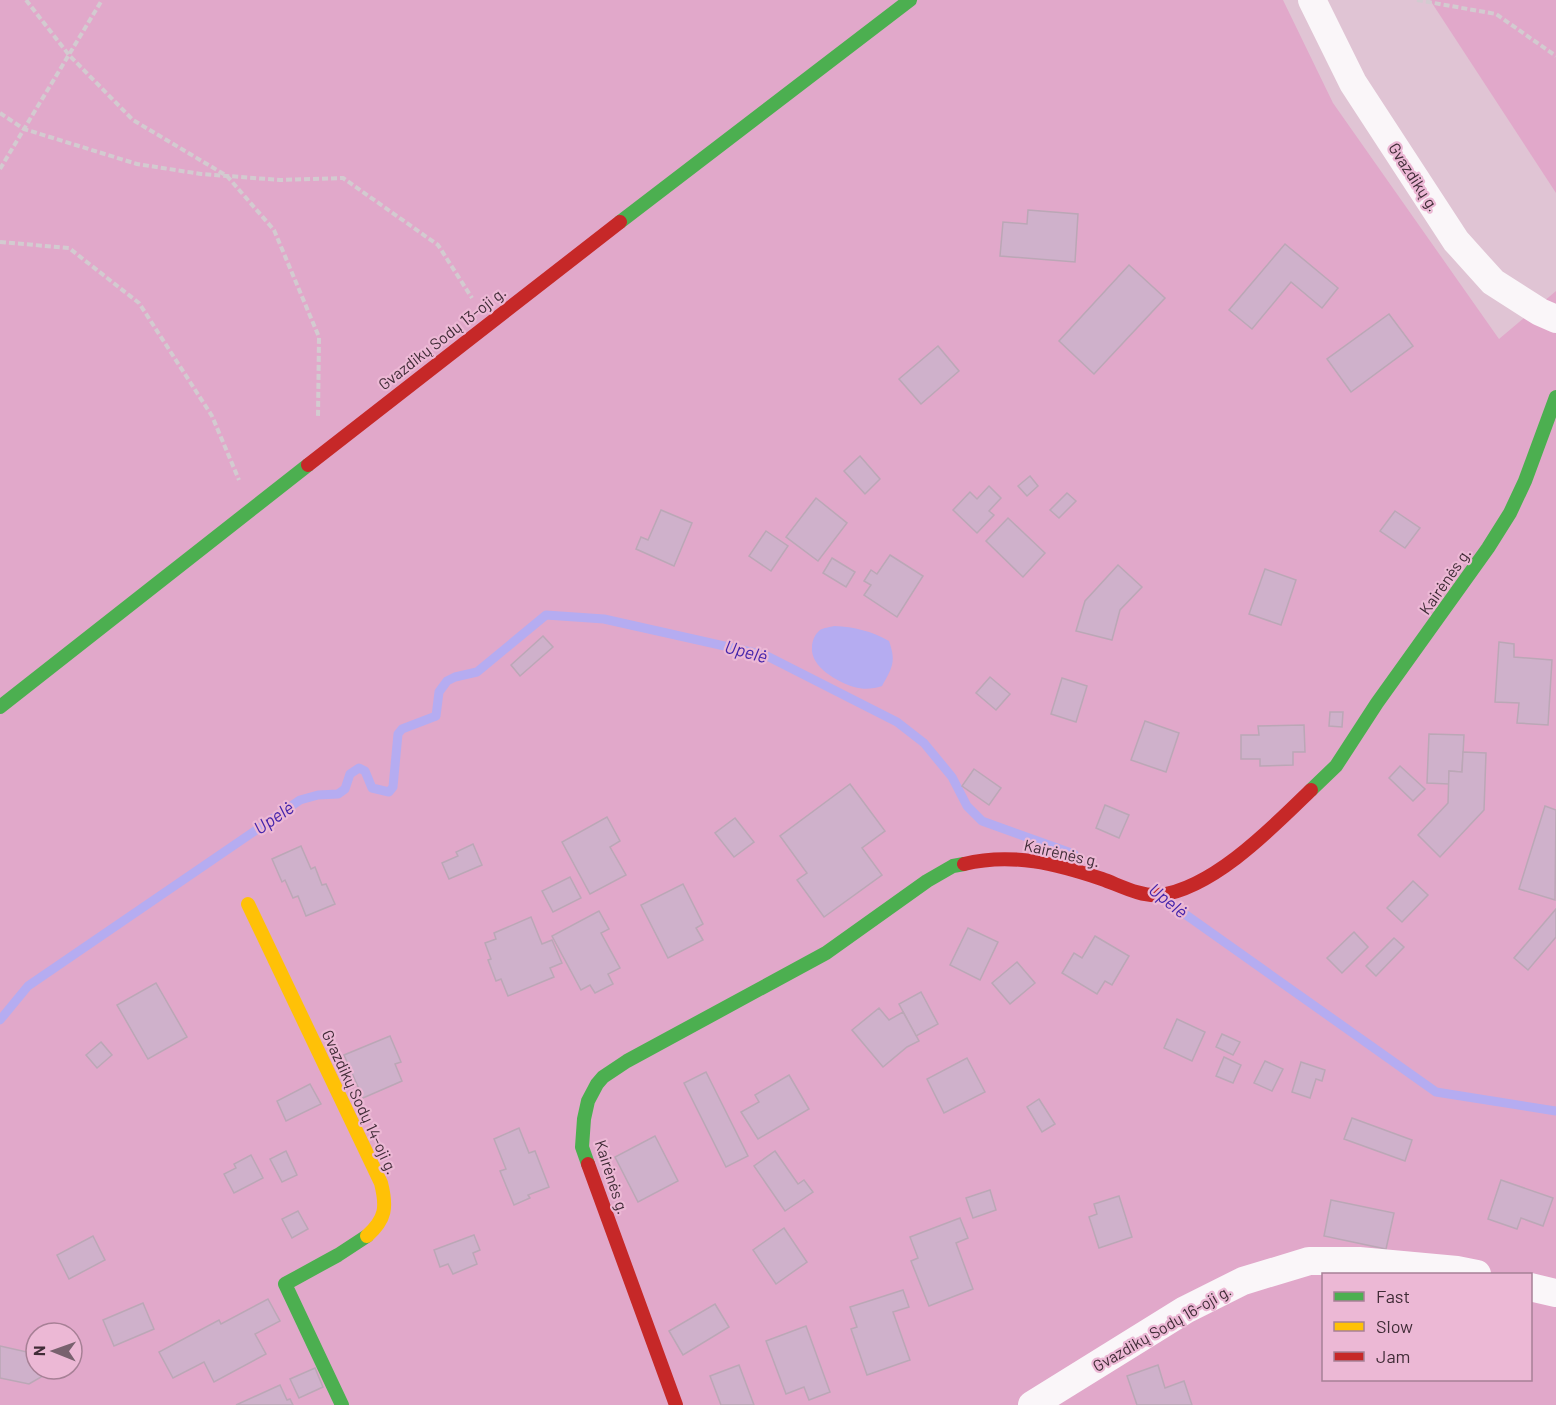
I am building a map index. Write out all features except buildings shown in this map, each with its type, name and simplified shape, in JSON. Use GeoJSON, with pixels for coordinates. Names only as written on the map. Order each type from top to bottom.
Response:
{"type":"FeatureCollection","features":[{"type":"Feature","properties":{"kind":"street","name":"Gvazdikų Sodų 13-oji g."},"geometry":{"type":"LineString","coordinates":[[0,707],[488,323],[910,0]]}},
{"type":"Feature","properties":{"kind":"street","name":"Gvazdikų g."},"geometry":{"type":"LineString","coordinates":[[1312,0],[1353,83],[1456,241],[1493,282],[1540,312],[1556,319]]}},
{"type":"Feature","properties":{"kind":"street","name":"Kairėnės g."},"geometry":{"type":"LineString","coordinates":[[676,1405],[582,1147],[583,1116],[591,1095],[602,1078],[627,1061],[826,953],[927,881],[953,866],[979,860],[1005,858],[1031,860],[1069,868],[1136,891],[1158,895],[1199,881],[1225,866],[1264,835],[1336,766],[1377,703],[1488,548],[1509,513],[1525,481],[1556,397]]}},
{"type":"Feature","properties":{"kind":"street","name":"Gvazdikų Sodų 14-oji g."},"geometry":{"type":"LineString","coordinates":[[248,904],[381,1184],[384,1197],[382,1222],[371,1235],[285,1284],[342,1405]]}},
{"type":"Feature","properties":{"kind":"street","name":"Gvazdikų Sodų 16-oji g."},"geometry":{"type":"LineString","coordinates":[[1032,1405],[1185,1311],[1243,1281],[1309,1261],[1359,1261],[1469,1273]]}},
{"type":"Feature","properties":{"kind":"street"},"geometry":{"type":"LineString","coordinates":[[1532,1287],[1556,1293]]}},
{"type":"Feature","properties":{"kind":"path"},"geometry":{"type":"LineString","coordinates":[[26,0],[69,55],[133,120],[227,176],[274,230],[320,337],[317,457]]}},
{"type":"Feature","properties":{"kind":"path"},"geometry":{"type":"LineString","coordinates":[[0,169],[102,0]]}},
{"type":"Feature","properties":{"kind":"path"},"geometry":{"type":"LineString","coordinates":[[1417,0],[1496,14],[1556,56]]}},
{"type":"Feature","properties":{"kind":"path"},"geometry":{"type":"LineString","coordinates":[[0,113],[24,129],[137,164],[201,174],[280,180],[343,178],[438,244],[488,323]]}},
{"type":"Feature","properties":{"kind":"path"},"geometry":{"type":"LineString","coordinates":[[0,242],[69,248],[139,303],[212,416],[252,509]]}},
{"type":"Feature","properties":{"kind":"shaded area"},"geometry":{"type":"Polygon","coordinates":[[[0,0],[1283,0],[1333,103],[1499,339],[1556,291],[1556,1405],[0,1405],[0,0]]]}},
{"type":"Feature","properties":{"kind":"shaded area"},"geometry":{"type":"Polygon","coordinates":[[[1430,0],[1556,0],[1556,193],[1430,0]]]}},
{"type":"Feature","properties":{"kind":"shaded area"},"geometry":{"type":"Polygon","coordinates":[[[834,626],[863,630],[889,641],[892,664],[882,686],[868,689],[854,687],[826,673],[815,661],[813,640],[820,630],[834,626]]]}},
{"type":"Feature","properties":{"kind":"waterway","name":"Upelė"},"geometry":{"type":"LineString","coordinates":[[0,1020],[28,986],[300,800],[318,795],[338,794],[345,789],[350,774],[359,768],[365,771],[372,788],[389,792],[393,787],[398,734],[402,729],[436,716],[439,692],[447,681],[477,672],[546,615],[604,619],[765,655],[897,722],[924,743],[952,777],[967,806],[982,821],[1074,854]]}},
{"type":"Feature","properties":{"kind":"waterway","name":"Upelė"},"geometry":{"type":"LineString","coordinates":[[1165,900],[1436,1092],[1556,1111]]}},
{"type":"Feature","properties":{"kind":"traffic: fast"},"geometry":{"type":"LineString","coordinates":[[620,222],[910,0]]}},
{"type":"Feature","properties":{"kind":"traffic: fast"},"geometry":{"type":"LineString","coordinates":[[1311,790],[1336,766],[1377,703],[1488,548],[1510,513],[1525,481],[1556,397]]}},
{"type":"Feature","properties":{"kind":"traffic: fast"},"geometry":{"type":"LineString","coordinates":[[0,707],[308,465]]}},
{"type":"Feature","properties":{"kind":"traffic: fast"},"geometry":{"type":"LineString","coordinates":[[588,1164],[582,1147],[584,1119],[588,1101],[603,1077],[627,1061],[826,953],[927,881],[953,866],[964,864]]}},
{"type":"Feature","properties":{"kind":"traffic: fast"},"geometry":{"type":"LineString","coordinates":[[342,1405],[285,1284],[367,1236]]}},
{"type":"Feature","properties":{"kind":"traffic: slow"},"geometry":{"type":"LineString","coordinates":[[248,904],[381,1183],[384,1199],[383,1212],[378,1224],[367,1236]]}},
{"type":"Feature","properties":{"kind":"traffic: jam"},"geometry":{"type":"LineString","coordinates":[[308,465],[620,222]]}},
{"type":"Feature","properties":{"kind":"traffic: jam"},"geometry":{"type":"LineString","coordinates":[[964,864],[999,859],[1034,861],[1102,879],[1138,892],[1159,895],[1180,890],[1221,869],[1261,837],[1311,790]]}},
{"type":"Feature","properties":{"kind":"traffic: jam"},"geometry":{"type":"LineString","coordinates":[[588,1164],[676,1405]]}}]}
